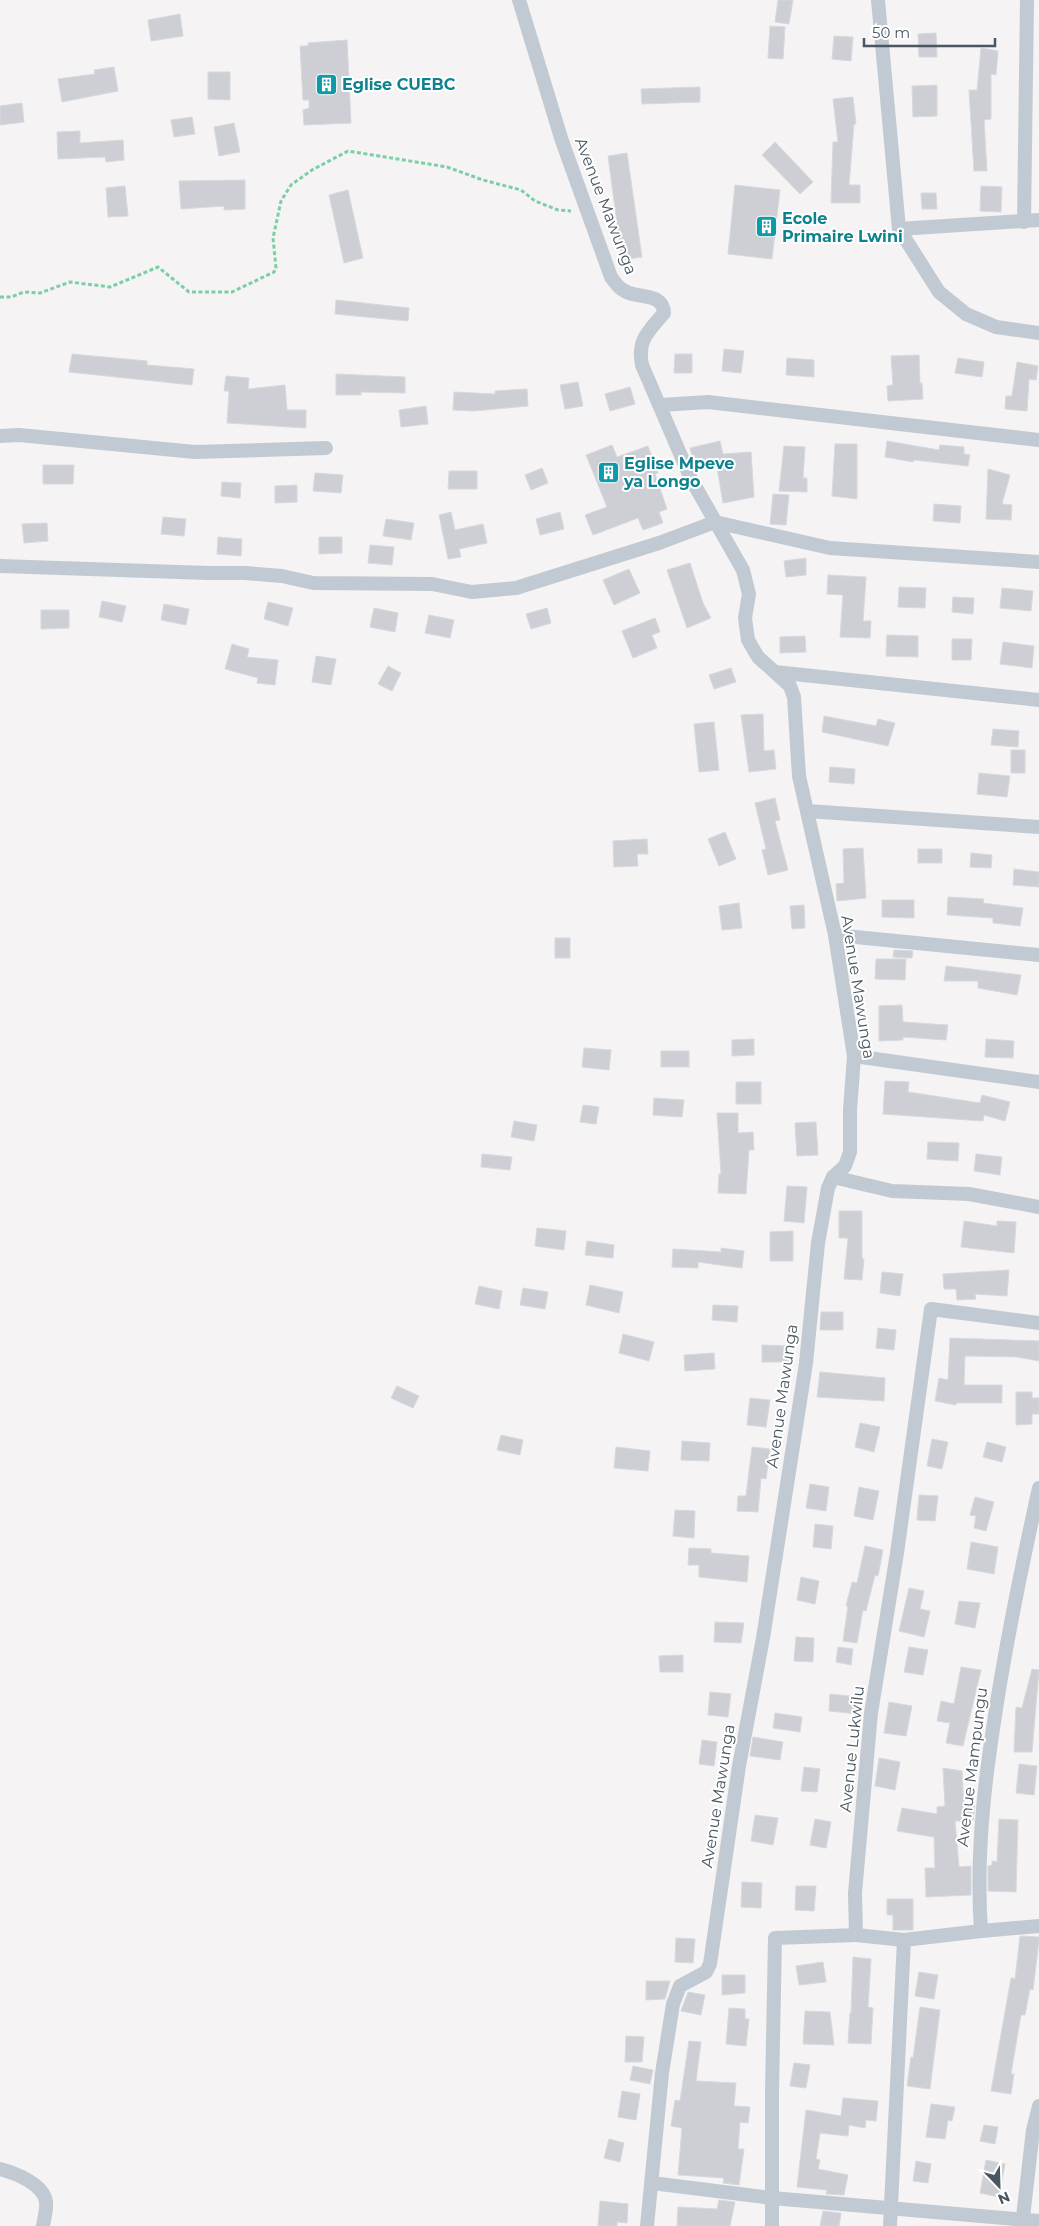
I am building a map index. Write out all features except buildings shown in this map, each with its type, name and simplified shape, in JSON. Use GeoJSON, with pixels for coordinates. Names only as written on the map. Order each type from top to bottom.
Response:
{"type":"FeatureCollection","features":[{"type":"Feature","properties":{"kind":"street","name":"Avenue Mawunga"},"geometry":{"type":"LineString","coordinates":[[519,0],[562,141],[611,277],[618,287],[628,293],[652,298],[661,302],[663,307],[664,313],[643,338],[639,350],[642,365],[661,405],[691,479],[743,570],[749,594],[746,618],[748,640],[758,657],[790,686],[794,697],[799,776],[835,935],[854,1056],[850,1110],[850,1152],[845,1166],[833,1177],[828,1188],[818,1243],[806,1363],[763,1638],[739,1766],[710,1964],[706,1972],[680,1986],[673,2004],[662,2073],[647,2226]]}},
{"type":"Feature","properties":{"kind":"street"},"geometry":{"type":"LineString","coordinates":[[878,0],[899,229],[939,292],[966,314],[996,327],[1039,332]]}},
{"type":"Feature","properties":{"kind":"street"},"geometry":{"type":"LineString","coordinates":[[1024,222],[1027,0]]}},
{"type":"Feature","properties":{"kind":"street"},"geometry":{"type":"LineString","coordinates":[[899,229],[1039,220]]}},
{"type":"Feature","properties":{"kind":"street"},"geometry":{"type":"LineString","coordinates":[[661,405],[708,402],[1039,440]]}},
{"type":"Feature","properties":{"kind":"street"},"geometry":{"type":"LineString","coordinates":[[0,436],[19,435],[195,452],[326,448]]}},
{"type":"Feature","properties":{"kind":"street"},"geometry":{"type":"LineString","coordinates":[[0,566],[208,573],[245,572],[313,582],[432,584],[472,592],[516,588],[659,543],[715,522],[830,548],[1039,562]]}},
{"type":"Feature","properties":{"kind":"street"},"geometry":{"type":"LineString","coordinates":[[775,672],[1039,700]]}},
{"type":"Feature","properties":{"kind":"street"},"geometry":{"type":"LineString","coordinates":[[807,811],[1039,827]]}},
{"type":"Feature","properties":{"kind":"street"},"geometry":{"type":"LineString","coordinates":[[835,935],[1039,954]]}},
{"type":"Feature","properties":{"kind":"street"},"geometry":{"type":"LineString","coordinates":[[854,1056],[1039,1082]]}},
{"type":"Feature","properties":{"kind":"street"},"geometry":{"type":"LineString","coordinates":[[833,1177],[892,1191],[969,1194],[1039,1207]]}},
{"type":"Feature","properties":{"kind":"street","name":"Avenue Lukwilu"},"geometry":{"type":"LineString","coordinates":[[856,1936],[855,1892],[871,1713],[898,1553],[931,1310],[1039,1323]]}},
{"type":"Feature","properties":{"kind":"street","name":"Avenue Mampungu"},"geometry":{"type":"LineString","coordinates":[[981,1931],[978,1889],[980,1821],[990,1741],[1019,1576],[1039,1488]]}},
{"type":"Feature","properties":{"kind":"street"},"geometry":{"type":"LineString","coordinates":[[772,2226],[775,1938],[856,1936],[904,1940],[1039,1926]]}},
{"type":"Feature","properties":{"kind":"street"},"geometry":{"type":"LineString","coordinates":[[890,2226],[904,1940]]}},
{"type":"Feature","properties":{"kind":"street"},"geometry":{"type":"LineString","coordinates":[[1022,2222],[1033,2130],[1039,2106]]}},
{"type":"Feature","properties":{"kind":"street"},"geometry":{"type":"LineString","coordinates":[[0,2169],[34,2184],[44,2196],[46,2203],[43,2226]]}},
{"type":"Feature","properties":{"kind":"street"},"geometry":{"type":"LineString","coordinates":[[652,2183],[772,2198],[891,2206],[1022,2222],[1039,2220]]}},
{"type":"Feature","properties":{"kind":"path"},"geometry":{"type":"LineString","coordinates":[[0,297],[24,292],[40,292],[70,282],[110,287],[158,267],[189,292],[232,292],[239,290],[250,282],[274,272],[276,268],[273,238],[281,201],[291,185],[312,170],[348,151],[448,167],[483,180],[521,190],[535,201],[558,210],[588,213]]}},
{"type":"Feature","properties":{"kind":"place","name":"Eglise CUEBC"},"geometry":{"type":"Point","coordinates":[326,84]}},
{"type":"Feature","properties":{"kind":"place","name":"Ecole Primaire Lwini"},"geometry":{"type":"Point","coordinates":[766,227]}},
{"type":"Feature","properties":{"kind":"place","name":"Eglise Mpeve ya Longo"},"geometry":{"type":"Point","coordinates":[608,472]}}]}
